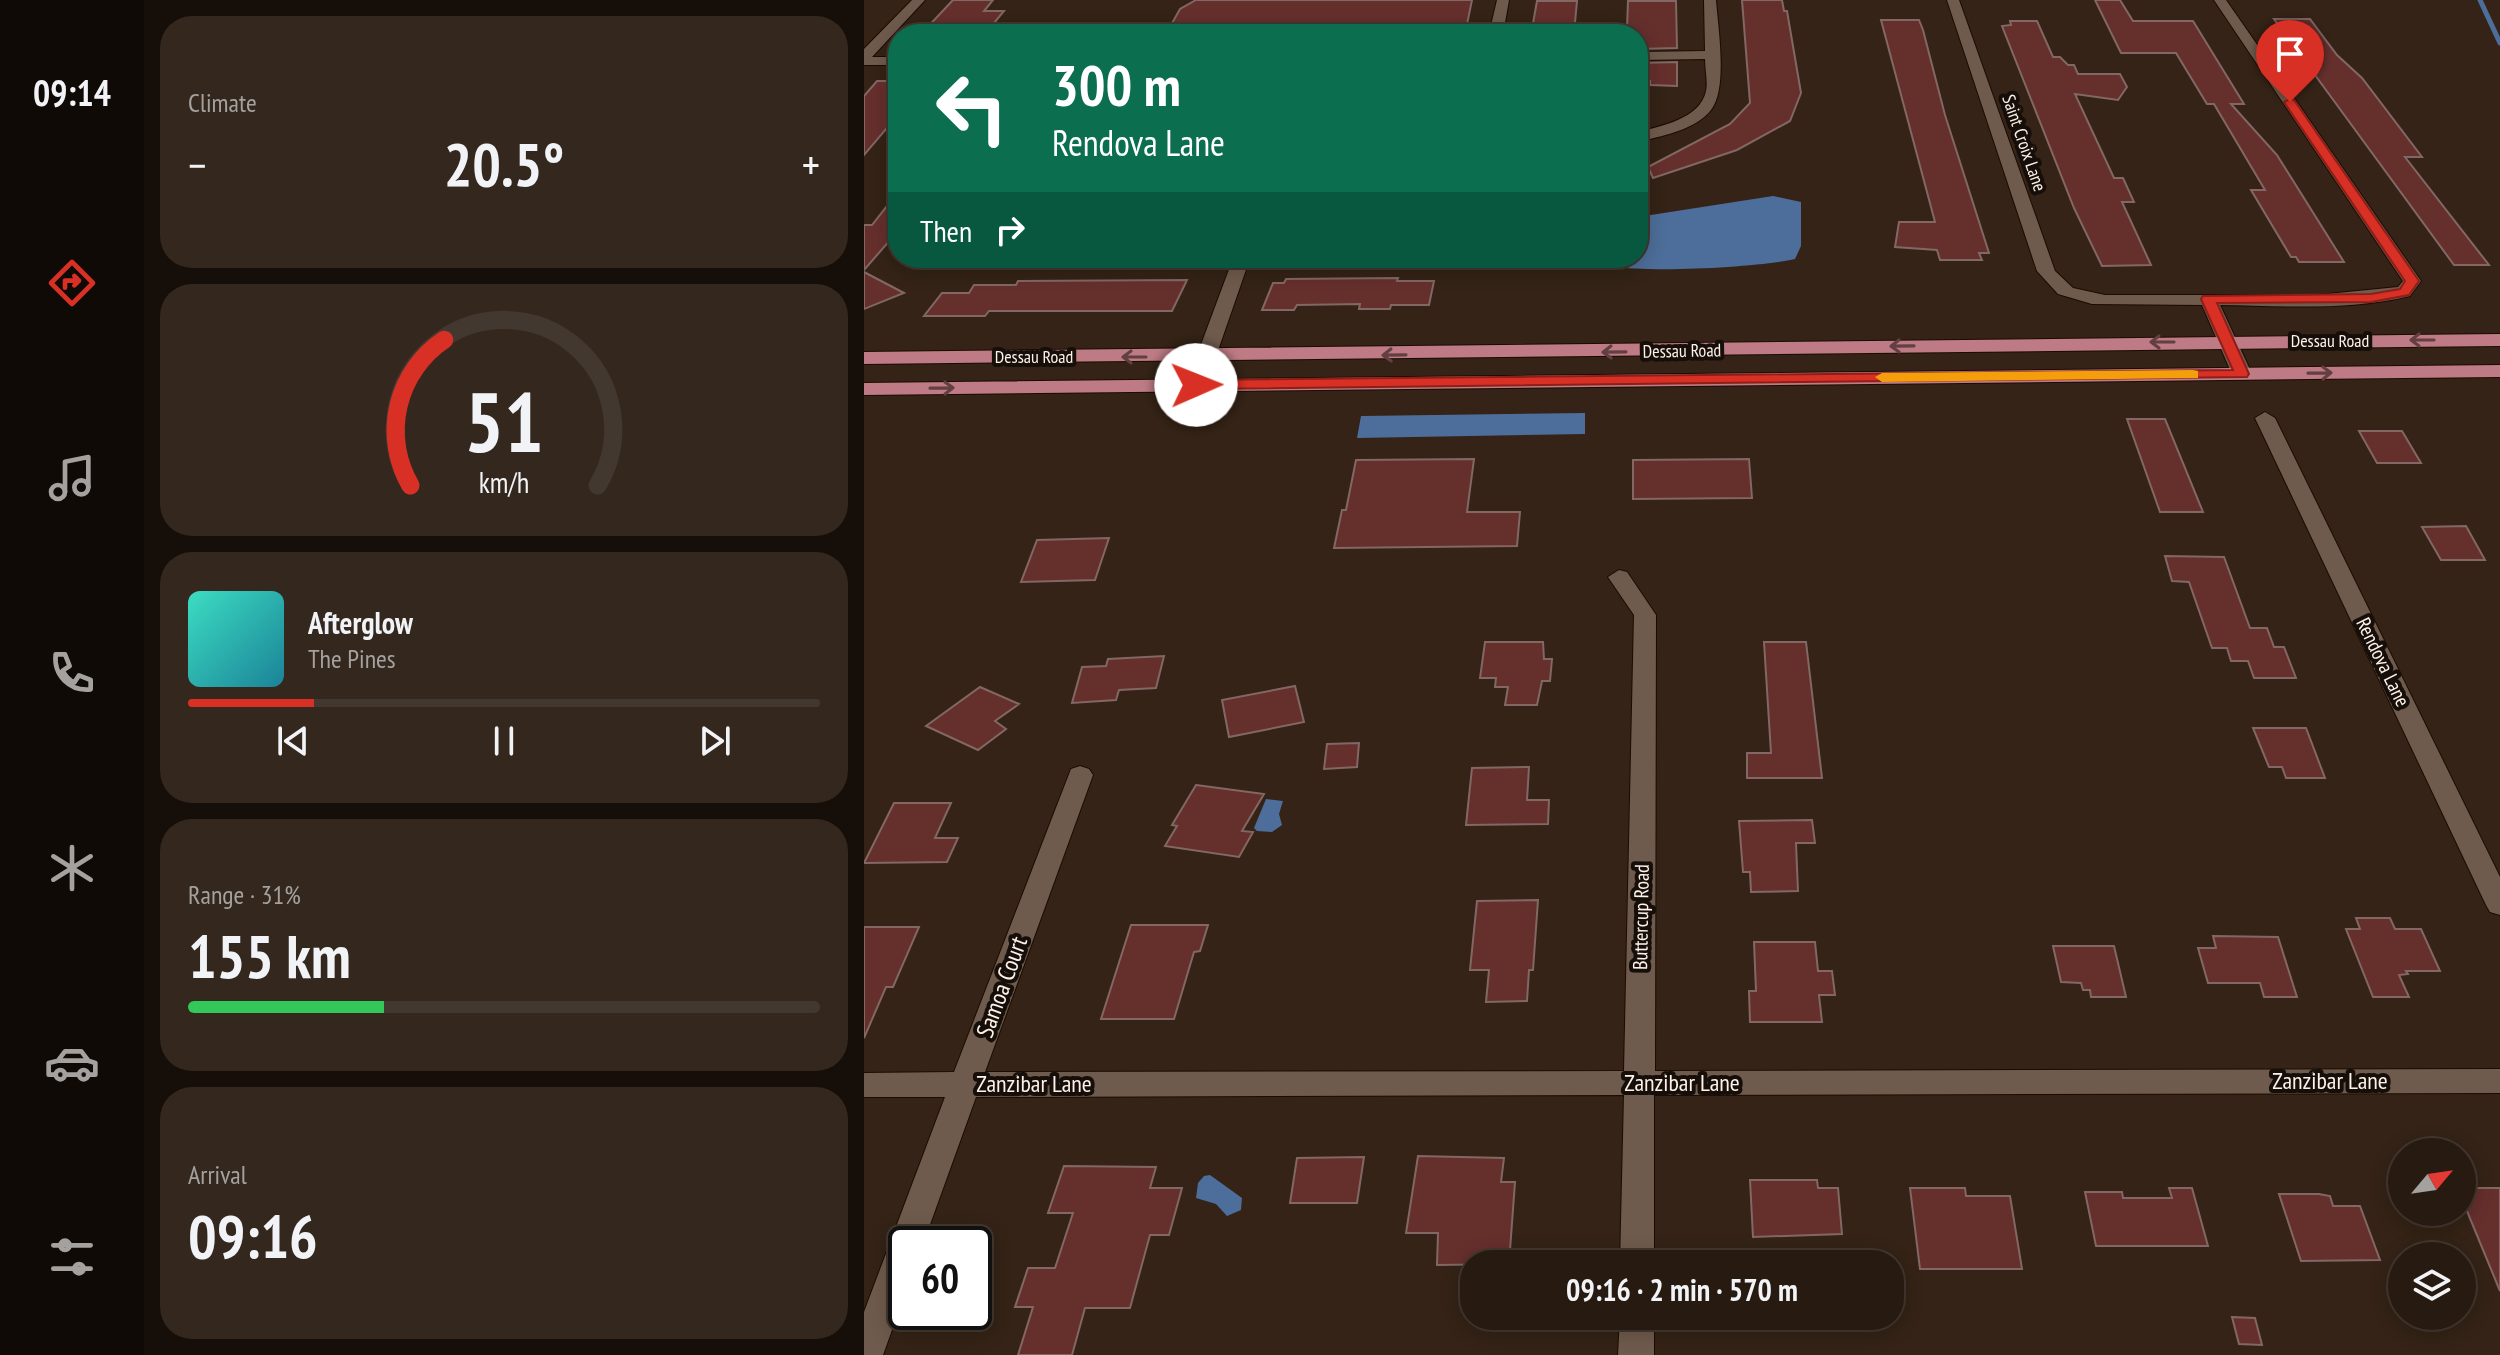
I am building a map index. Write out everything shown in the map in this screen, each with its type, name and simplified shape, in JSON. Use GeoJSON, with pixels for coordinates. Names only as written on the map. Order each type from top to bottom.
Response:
{"type":"FeatureCollection","features":[{"type":"Feature","properties":{"kind":"main road","name":"Dessau Road"},"geometry":{"type":"LineString","coordinates":[[864,358],[1204,357],[2500,340]]}},
{"type":"Feature","properties":{"kind":"main road","name":"Dessau Road"},"geometry":{"type":"LineString","coordinates":[[864,389],[2500,371]]}},
{"type":"Feature","properties":{"kind":"street"},"geometry":{"type":"LineString","coordinates":[[897,24],[919,0]]}},
{"type":"Feature","properties":{"kind":"street"},"geometry":{"type":"LineString","coordinates":[[1498,24],[1503,0]]}},
{"type":"Feature","properties":{"kind":"street"},"geometry":{"type":"LineString","coordinates":[[1648,134],[1678,126],[1705,109],[1713,91],[1710,0]]}},
{"type":"Feature","properties":{"kind":"street","name":"Saint Croix Lane"},"geometry":{"type":"LineString","coordinates":[[1953,0],[2046,271],[2055,284],[2067,292],[2101,299],[2208,299]]}},
{"type":"Feature","properties":{"kind":"street"},"geometry":{"type":"LineString","coordinates":[[2220,0],[2412,281],[2404,292],[2371,298],[2208,299],[2242,374]]}},
{"type":"Feature","properties":{"kind":"street"},"geometry":{"type":"LineString","coordinates":[[864,59],[888,33]]}},
{"type":"Feature","properties":{"kind":"street"},"geometry":{"type":"LineString","coordinates":[[1648,56],[1710,55]]}},
{"type":"Feature","properties":{"kind":"street"},"geometry":{"type":"LineString","coordinates":[[864,59],[888,60]]}},
{"type":"Feature","properties":{"kind":"street"},"geometry":{"type":"LineString","coordinates":[[1196,385],[1238,268]]}},
{"type":"Feature","properties":{"kind":"street","name":"Rendova Lane"},"geometry":{"type":"LineString","coordinates":[[2265,418],[2500,905]]}},
{"type":"Feature","properties":{"kind":"street","name":"Buttercup Road"},"geometry":{"type":"LineString","coordinates":[[1619,577],[1645,615],[1637,1250]]}},
{"type":"Feature","properties":{"kind":"street","name":"Samoa Court"},"geometry":{"type":"LineString","coordinates":[[913,1226],[1080,775]]}},
{"type":"Feature","properties":{"kind":"street","name":"Zanzibar Lane"},"geometry":{"type":"LineString","coordinates":[[864,1085],[2500,1081]]}},
{"type":"Feature","properties":{"kind":"street","name":"Samoa Court"},"geometry":{"type":"LineString","coordinates":[[865,1355],[888,1293]]}},
{"type":"Feature","properties":{"kind":"street"},"geometry":{"type":"LineString","coordinates":[[1636,1355],[1637,1330]]}},
{"type":"Feature","properties":{"kind":"water"},"geometry":{"type":"Polygon","coordinates":[[[1773,196],[1801,202],[1801,246],[1795,259],[1776,262],[1717,268],[1648,269],[1632,268],[1648,268],[1648,215],[1773,196]]]}},
{"type":"Feature","properties":{"kind":"water"},"geometry":{"type":"Polygon","coordinates":[[[1585,413],[1585,434],[1357,438],[1361,416],[1585,413]]]}},
{"type":"Feature","properties":{"kind":"water"},"geometry":{"type":"Polygon","coordinates":[[[1266,799],[1283,801],[1279,814],[1282,825],[1272,832],[1254,828],[1266,799]]]}},
{"type":"Feature","properties":{"kind":"water"},"geometry":{"type":"Polygon","coordinates":[[[1210,1175],[1242,1198],[1241,1210],[1227,1216],[1216,1204],[1196,1198],[1198,1183],[1204,1176],[1210,1175]]]}},
{"type":"Feature","properties":{"kind":"building"},"geometry":{"type":"Polygon","coordinates":[[[953,0],[993,0],[984,11],[1004,11],[993,24],[930,24],[953,0]]]}},
{"type":"Feature","properties":{"kind":"building"},"geometry":{"type":"Polygon","coordinates":[[[1196,0],[1472,0],[1467,24],[1172,24],[1180,9],[1196,0]]]}},
{"type":"Feature","properties":{"kind":"building"},"geometry":{"type":"Polygon","coordinates":[[[1742,0],[1782,0],[1784,11],[1787,11],[1801,93],[1790,121],[1737,150],[1653,178],[1648,167],[1730,124],[1750,103],[1742,0]]]}},
{"type":"Feature","properties":{"kind":"building"},"geometry":{"type":"Polygon","coordinates":[[[2095,0],[2120,0],[2133,21],[2193,21],[2244,104],[2231,104],[2277,155],[2344,262],[2299,262],[2296,257],[2291,257],[2251,190],[2265,190],[2214,104],[2207,104],[2176,53],[2121,53],[2095,0]]]}},
{"type":"Feature","properties":{"kind":"building"},"geometry":{"type":"Polygon","coordinates":[[[1537,1],[1577,1],[1575,24],[1533,24],[1537,1]]]}},
{"type":"Feature","properties":{"kind":"building"},"geometry":{"type":"Polygon","coordinates":[[[1628,1],[1676,1],[1677,48],[1648,49],[1648,24],[1627,24],[1628,1]]]}},
{"type":"Feature","properties":{"kind":"building"},"geometry":{"type":"Polygon","coordinates":[[[2274,19],[2310,19],[2337,55],[2362,78],[2422,157],[2405,157],[2489,265],[2454,265],[2274,19]]]}},
{"type":"Feature","properties":{"kind":"building"},"geometry":{"type":"Polygon","coordinates":[[[1881,20],[1919,20],[1945,115],[1989,253],[1979,253],[1982,260],[1940,260],[1937,250],[1895,247],[1899,222],[1935,222],[1881,20]]]}},
{"type":"Feature","properties":{"kind":"building"},"geometry":{"type":"Polygon","coordinates":[[[2010,21],[2037,21],[2053,57],[2060,57],[2068,65],[2074,65],[2078,74],[2120,74],[2127,87],[2118,100],[2075,94],[2114,178],[2123,178],[2134,202],[2122,202],[2151,265],[2102,266],[2074,208],[2002,26],[2011,25],[2010,21]]]}},
{"type":"Feature","properties":{"kind":"building"},"geometry":{"type":"Polygon","coordinates":[[[1677,62],[1677,86],[1650,85],[1648,63],[1677,62]]]}},
{"type":"Feature","properties":{"kind":"building"},"geometry":{"type":"Polygon","coordinates":[[[877,81],[888,81],[888,127],[864,155],[864,96],[877,81]]]}},
{"type":"Feature","properties":{"kind":"building"},"geometry":{"type":"Polygon","coordinates":[[[888,205],[888,242],[864,270],[864,225],[872,225],[888,205]]]}},
{"type":"Feature","properties":{"kind":"building"},"geometry":{"type":"Polygon","coordinates":[[[864,272],[904,293],[864,309],[864,272]]]}},
{"type":"Feature","properties":{"kind":"building"},"geometry":{"type":"Polygon","coordinates":[[[1398,278],[1397,281],[1434,281],[1429,305],[1359,309],[1360,304],[1297,305],[1294,310],[1262,310],[1273,283],[1284,283],[1286,279],[1398,278]]]}},
{"type":"Feature","properties":{"kind":"building"},"geometry":{"type":"Polygon","coordinates":[[[1187,280],[1172,311],[989,311],[985,316],[924,316],[942,293],[969,293],[974,285],[1016,285],[1018,281],[1187,280]]]}},
{"type":"Feature","properties":{"kind":"building"},"geometry":{"type":"Polygon","coordinates":[[[2127,419],[2165,419],[2203,512],[2160,512],[2127,419]]]}},
{"type":"Feature","properties":{"kind":"building"},"geometry":{"type":"Polygon","coordinates":[[[2359,431],[2402,431],[2421,463],[2377,463],[2359,431]]]}},
{"type":"Feature","properties":{"kind":"building"},"geometry":{"type":"Polygon","coordinates":[[[1474,459],[1467,512],[1520,512],[1517,546],[1334,548],[1342,510],[1346,510],[1356,460],[1474,459]]]}},
{"type":"Feature","properties":{"kind":"building"},"geometry":{"type":"Polygon","coordinates":[[[1749,459],[1752,498],[1633,499],[1633,460],[1749,459]]]}},
{"type":"Feature","properties":{"kind":"building"},"geometry":{"type":"Polygon","coordinates":[[[2466,526],[2485,560],[2441,560],[2422,527],[2466,526]]]}},
{"type":"Feature","properties":{"kind":"building"},"geometry":{"type":"Polygon","coordinates":[[[1109,538],[1095,580],[1021,582],[1037,540],[1109,538]]]}},
{"type":"Feature","properties":{"kind":"building"},"geometry":{"type":"Polygon","coordinates":[[[2165,556],[2224,557],[2250,628],[2267,628],[2274,647],[2284,647],[2296,678],[2254,678],[2248,661],[2231,661],[2227,648],[2212,648],[2189,582],[2172,581],[2165,556]]]}},
{"type":"Feature","properties":{"kind":"building"},"geometry":{"type":"Polygon","coordinates":[[[1485,642],[1543,642],[1544,659],[1552,659],[1550,681],[1542,681],[1537,705],[1505,705],[1508,687],[1495,687],[1496,678],[1480,678],[1485,642]]]}},
{"type":"Feature","properties":{"kind":"building"},"geometry":{"type":"Polygon","coordinates":[[[1764,642],[1806,642],[1822,778],[1747,778],[1747,753],[1771,753],[1764,642]]]}},
{"type":"Feature","properties":{"kind":"building"},"geometry":{"type":"Polygon","coordinates":[[[1164,656],[1156,688],[1119,690],[1116,700],[1072,703],[1082,667],[1106,666],[1108,659],[1164,656]]]}},
{"type":"Feature","properties":{"kind":"building"},"geometry":{"type":"Polygon","coordinates":[[[1295,686],[1304,722],[1229,737],[1222,700],[1295,686]]]}},
{"type":"Feature","properties":{"kind":"building"},"geometry":{"type":"Polygon","coordinates":[[[980,687],[1019,704],[995,721],[1006,729],[978,750],[926,726],[980,687]]]}},
{"type":"Feature","properties":{"kind":"building"},"geometry":{"type":"Polygon","coordinates":[[[2253,728],[2306,728],[2325,778],[2286,778],[2282,767],[2269,767],[2253,728]]]}},
{"type":"Feature","properties":{"kind":"building"},"geometry":{"type":"Polygon","coordinates":[[[1359,743],[1357,767],[1324,769],[1327,744],[1359,743]]]}},
{"type":"Feature","properties":{"kind":"building"},"geometry":{"type":"Polygon","coordinates":[[[1529,767],[1527,800],[1549,800],[1548,824],[1466,825],[1472,768],[1529,767]]]}},
{"type":"Feature","properties":{"kind":"building"},"geometry":{"type":"Polygon","coordinates":[[[1196,785],[1264,794],[1242,831],[1253,832],[1239,857],[1165,846],[1177,826],[1172,825],[1196,785]]]}},
{"type":"Feature","properties":{"kind":"building"},"geometry":{"type":"Polygon","coordinates":[[[894,803],[951,803],[935,838],[958,838],[947,862],[864,863],[894,803]]]}},
{"type":"Feature","properties":{"kind":"building"},"geometry":{"type":"Polygon","coordinates":[[[1812,820],[1815,843],[1796,843],[1798,891],[1751,892],[1750,872],[1743,872],[1739,821],[1812,820]]]}},
{"type":"Feature","properties":{"kind":"building"},"geometry":{"type":"Polygon","coordinates":[[[1538,900],[1533,970],[1529,970],[1527,1001],[1486,1002],[1489,970],[1470,970],[1477,901],[1538,900]]]}},
{"type":"Feature","properties":{"kind":"building"},"geometry":{"type":"Polygon","coordinates":[[[2356,918],[2390,918],[2395,929],[2421,929],[2440,971],[2406,971],[2408,974],[2399,975],[2409,997],[2373,997],[2346,929],[2360,929],[2356,918]]]}},
{"type":"Feature","properties":{"kind":"building"},"geometry":{"type":"Polygon","coordinates":[[[1131,925],[1208,925],[1200,951],[1194,952],[1174,1019],[1101,1019],[1131,925]]]}},
{"type":"Feature","properties":{"kind":"building"},"geometry":{"type":"Polygon","coordinates":[[[864,927],[919,927],[893,987],[886,987],[864,1038],[864,927]]]}},
{"type":"Feature","properties":{"kind":"building"},"geometry":{"type":"Polygon","coordinates":[[[2213,936],[2278,937],[2297,997],[2264,997],[2260,983],[2208,983],[2198,948],[2216,948],[2213,936]]]}},
{"type":"Feature","properties":{"kind":"building"},"geometry":{"type":"Polygon","coordinates":[[[1754,942],[1815,942],[1818,971],[1832,971],[1835,995],[1819,995],[1822,1022],[1750,1022],[1749,991],[1756,991],[1754,942]]]}},
{"type":"Feature","properties":{"kind":"building"},"geometry":{"type":"Polygon","coordinates":[[[2053,946],[2114,946],[2126,997],[2091,997],[2090,990],[2083,990],[2081,983],[2061,982],[2053,946]]]}},
{"type":"Feature","properties":{"kind":"building"},"geometry":{"type":"Polygon","coordinates":[[[1418,1156],[1504,1158],[1501,1182],[1515,1182],[1510,1250],[1460,1250],[1460,1265],[1437,1265],[1438,1233],[1406,1233],[1418,1156]]]}},
{"type":"Feature","properties":{"kind":"building"},"geometry":{"type":"Polygon","coordinates":[[[1364,1157],[1357,1203],[1290,1203],[1297,1158],[1364,1157]]]}},
{"type":"Feature","properties":{"kind":"building"},"geometry":{"type":"Polygon","coordinates":[[[1064,1166],[1156,1167],[1150,1188],[1182,1188],[1169,1235],[1150,1235],[1130,1308],[1085,1308],[1072,1355],[1018,1355],[1033,1307],[1015,1307],[1028,1268],[1055,1268],[1073,1213],[1048,1213],[1064,1166]]]}},
{"type":"Feature","properties":{"kind":"building"},"geometry":{"type":"Polygon","coordinates":[[[1750,1180],[1817,1180],[1818,1188],[1838,1188],[1842,1234],[1753,1237],[1750,1180]]]}},
{"type":"Feature","properties":{"kind":"building"},"geometry":{"type":"Polygon","coordinates":[[[1910,1188],[1965,1188],[1966,1196],[2010,1196],[2022,1269],[1920,1269],[1910,1188]]]}},
{"type":"Feature","properties":{"kind":"building"},"geometry":{"type":"Polygon","coordinates":[[[2169,1188],[2192,1188],[2208,1246],[2096,1246],[2085,1192],[2122,1192],[2123,1198],[2172,1198],[2169,1188]]]}},
{"type":"Feature","properties":{"kind":"building"},"geometry":{"type":"Polygon","coordinates":[[[2476,1188],[2500,1188],[2500,1291],[2473,1226],[2476,1226],[2476,1188]]]}},
{"type":"Feature","properties":{"kind":"building"},"geometry":{"type":"Polygon","coordinates":[[[2279,1194],[2319,1194],[2330,1196],[2333,1206],[2360,1206],[2380,1260],[2301,1261],[2279,1194]]]}},
{"type":"Feature","properties":{"kind":"building"},"geometry":{"type":"Polygon","coordinates":[[[2232,1317],[2255,1318],[2262,1345],[2239,1344],[2232,1317]]]}},
{"type":"Feature","properties":{"kind":"waterway"},"geometry":{"type":"LineString","coordinates":[[2480,0],[2500,43]]}},
{"type":"Feature","properties":{"kind":"slow traffic"},"geometry":{"type":"LineString","coordinates":[[1882,377],[2193,374]]}},
{"type":"Feature","properties":{"kind":"route"},"geometry":{"type":"LineString","coordinates":[[1196,385],[2242,374],[2208,299],[2371,298],[2404,292],[2412,281],[2290,102]]}}]}
